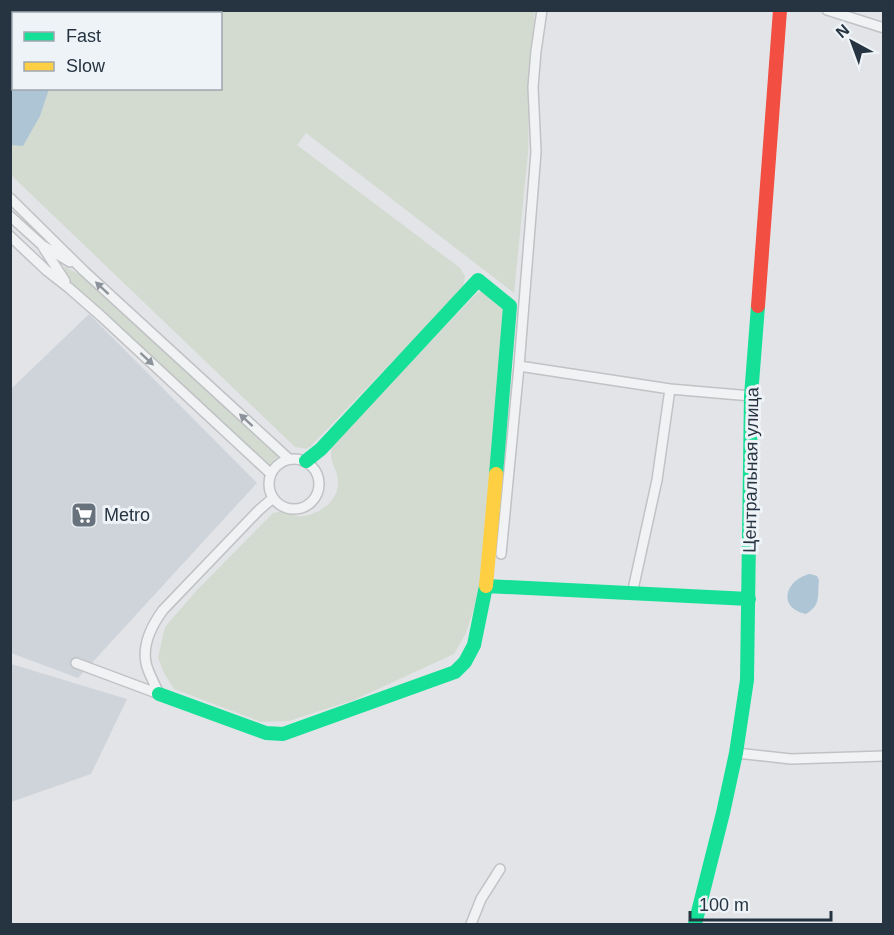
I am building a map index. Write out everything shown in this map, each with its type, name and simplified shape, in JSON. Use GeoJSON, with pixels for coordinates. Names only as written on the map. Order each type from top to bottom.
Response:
{"type":"FeatureCollection","features":[{"type":"Feature","properties":{"kind":"street"},"geometry":{"type":"LineString","coordinates":[[501,555],[536,152],[533,87],[542,10]]}},
{"type":"Feature","properties":{"kind":"street","name":"Центральная улица"},"geometry":{"type":"LineString","coordinates":[[695,924],[736,753],[747,680],[751,396],[780,10]]}},
{"type":"Feature","properties":{"kind":"street"},"geometry":{"type":"LineString","coordinates":[[827,10],[884,28]]}},
{"type":"Feature","properties":{"kind":"street"},"geometry":{"type":"LineString","coordinates":[[10,198],[84,271],[289,459]]}},
{"type":"Feature","properties":{"kind":"street"},"geometry":{"type":"LineString","coordinates":[[10,216],[42,245],[84,271]]}},
{"type":"Feature","properties":{"kind":"street"},"geometry":{"type":"LineString","coordinates":[[10,236],[271,474]]}},
{"type":"Feature","properties":{"kind":"street"},"geometry":{"type":"LineString","coordinates":[[42,245],[69,288]]}},
{"type":"Feature","properties":{"kind":"street"},"geometry":{"type":"LineString","coordinates":[[76,663],[266,733],[283,734],[455,672],[465,662],[474,645],[486,586],[510,306],[478,280],[321,449],[306,461]]}},
{"type":"Feature","properties":{"kind":"street"},"geometry":{"type":"LineString","coordinates":[[519,366],[670,389],[751,396]]}},
{"type":"Feature","properties":{"kind":"street"},"geometry":{"type":"LineString","coordinates":[[632,594],[657,480],[670,389]]}},
{"type":"Feature","properties":{"kind":"street"},"geometry":{"type":"LineString","coordinates":[[289,459],[306,461],[317,474],[319,482],[315,498],[302,508],[286,508],[278,504],[273,498],[269,482],[275,467],[289,459]]}},
{"type":"Feature","properties":{"kind":"street"},"geometry":{"type":"LineString","coordinates":[[159,694],[146,663],[146,645],[152,625],[171,602],[273,498]]}},
{"type":"Feature","properties":{"kind":"street"},"geometry":{"type":"LineString","coordinates":[[486,586],[749,599]]}},
{"type":"Feature","properties":{"kind":"street"},"geometry":{"type":"LineString","coordinates":[[736,753],[791,759],[884,756]]}},
{"type":"Feature","properties":{"kind":"street"},"geometry":{"type":"LineString","coordinates":[[471,924],[481,899],[500,869]]}},
{"type":"Feature","properties":{"kind":"shaded area"},"geometry":{"type":"Polygon","coordinates":[[[21,10],[535,11],[530,75],[528,153],[514,293],[306,133],[297,145],[460,268],[465,276],[463,288],[311,446],[306,449],[295,447],[11,175],[10,22],[12,19],[12,90],[222,90],[222,12],[19,12],[21,10]]]}},
{"type":"Feature","properties":{"kind":"shaded area"},"geometry":{"type":"Polygon","coordinates":[[[63,266],[81,275],[278,456],[268,466],[72,284],[63,266]]]}},
{"type":"Feature","properties":{"kind":"shaded area"},"geometry":{"type":"Polygon","coordinates":[[[484,290],[507,305],[481,587],[466,633],[454,654],[354,700],[289,721],[261,722],[174,689],[158,657],[165,627],[197,590],[273,513],[282,512],[305,516],[317,512],[328,504],[338,488],[331,457],[332,445],[477,293],[484,290]]]}},
{"type":"Feature","properties":{"kind":"shaded area"},"geometry":{"type":"Polygon","coordinates":[[[89,314],[257,483],[78,678],[11,653],[10,390],[89,314]]]}},
{"type":"Feature","properties":{"kind":"shaded area"},"geometry":{"type":"Polygon","coordinates":[[[11,664],[127,699],[91,774],[11,802],[11,664]]]}},
{"type":"Feature","properties":{"kind":"water"},"geometry":{"type":"Polygon","coordinates":[[[12,29],[12,90],[49,90],[40,116],[23,146],[11,145],[10,31],[12,29]]]}},
{"type":"Feature","properties":{"kind":"water"},"geometry":{"type":"Polygon","coordinates":[[[810,574],[817,576],[819,580],[818,595],[817,603],[806,614],[791,606],[788,594],[795,582],[810,574]]]}},
{"type":"Feature","properties":{"kind":"traffic: fast"},"geometry":{"type":"LineString","coordinates":[[306,461],[321,449],[478,280],[510,306],[496,474]]}},
{"type":"Feature","properties":{"kind":"traffic: fast"},"geometry":{"type":"LineString","coordinates":[[695,924],[736,753],[747,680],[751,396],[758,306]]}},
{"type":"Feature","properties":{"kind":"traffic: fast"},"geometry":{"type":"LineString","coordinates":[[159,694],[266,733],[283,734],[455,672],[465,662],[474,645],[486,586],[749,599]]}},
{"type":"Feature","properties":{"kind":"traffic: slow"},"geometry":{"type":"LineString","coordinates":[[486,586],[496,474]]}},
{"type":"Feature","properties":{"kind":"traffic: jam"},"geometry":{"type":"LineString","coordinates":[[758,306],[780,10]]}},
{"type":"Feature","properties":{"kind":"place","name":"Metro"},"geometry":{"type":"Point","coordinates":[84,515]}}]}
